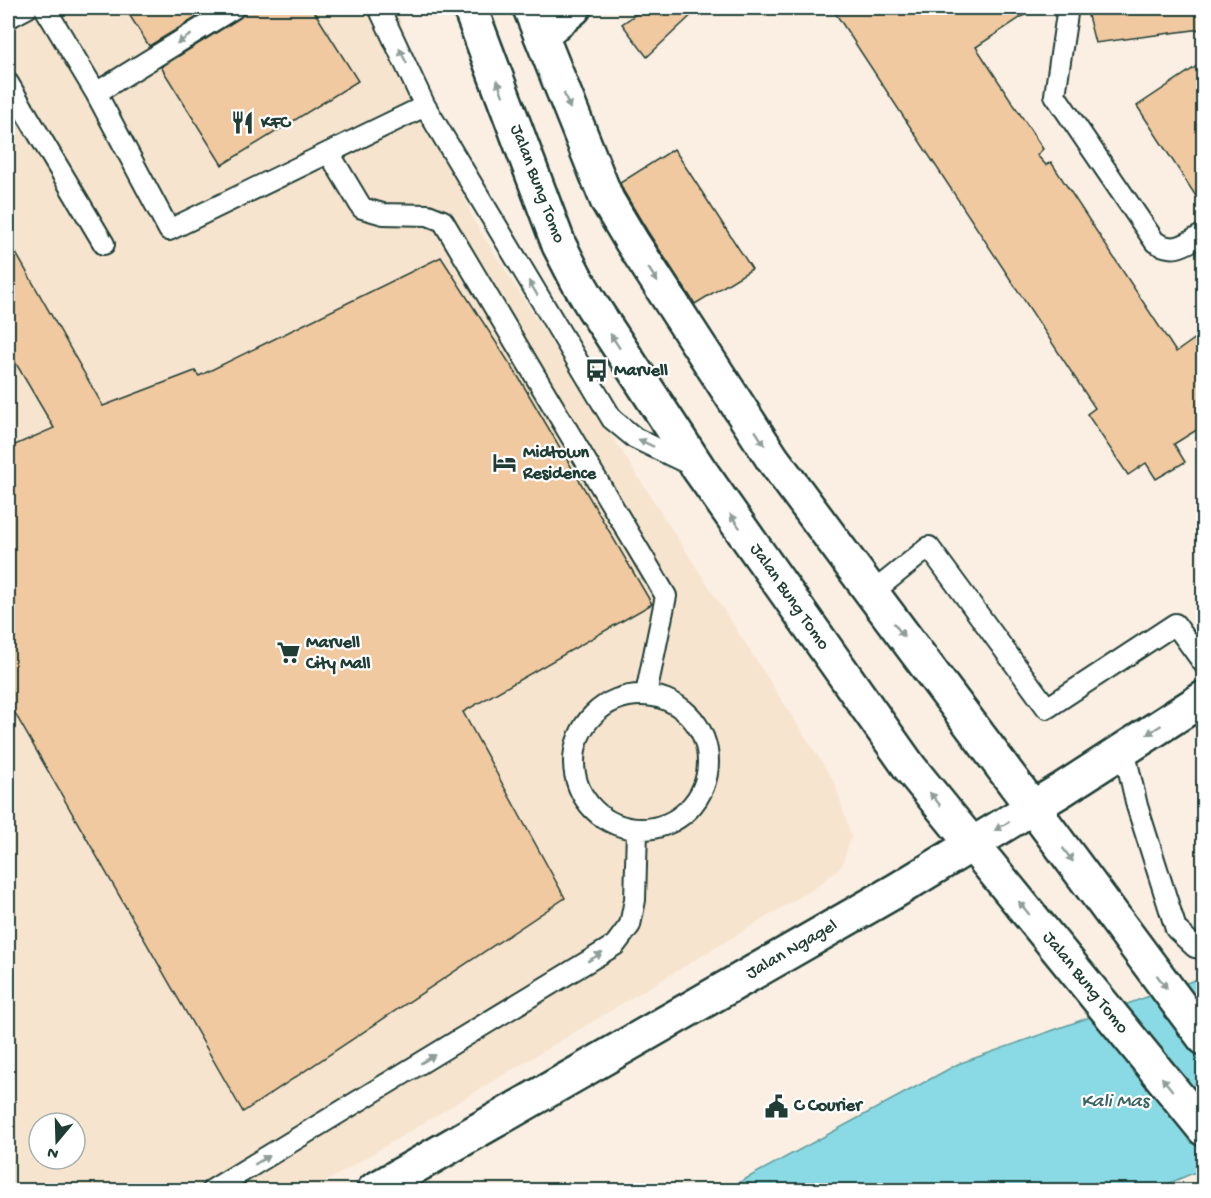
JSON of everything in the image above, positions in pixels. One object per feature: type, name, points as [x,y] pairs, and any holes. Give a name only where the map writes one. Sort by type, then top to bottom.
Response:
[{"type":"main road","name":"Jalan Bung Tomo","points":[[470,8],[559,245],[592,307],[699,469],[910,768],[1203,1129]]},
{"type":"main road","points":[[574,8],[536,22],[607,200],[632,242],[772,458],[1203,1038]]},
{"type":"main road","name":"Jalan Ngagel","points":[[374,1191],[886,896],[1033,808],[1203,698]]},
{"type":"lane","points":[[8,18],[27,8]]},
{"type":"lane","points":[[45,8],[96,93],[169,230],[425,106]]},
{"type":"lane","points":[[96,93],[234,8]]},
{"type":"lane","points":[[379,8],[425,106],[612,419],[635,438],[699,469]]},
{"type":"lane","points":[[1065,8],[1067,14],[1055,95],[1155,242],[1172,249],[1203,234]]},
{"type":"lane","points":[[8,83],[104,244]]},
{"type":"lane","points":[[329,153],[362,208],[383,214],[428,215],[443,221],[666,596],[646,694]]},
{"type":"lane","points":[[872,593],[929,547],[1047,708],[1175,624],[1203,664]]},
{"type":"lane","points":[[646,694],[669,700],[688,714],[702,732],[709,755],[708,778],[698,800],[682,816],[660,827],[637,830],[614,824],[594,811],[580,791],[574,769],[575,746],[585,724],[601,707],[622,697],[646,694]]},
{"type":"lane","points":[[1124,749],[1137,806],[1176,929],[1195,947],[1203,949]]},
{"type":"lane","points":[[212,1191],[615,945],[630,925],[635,900],[637,830]]},
{"type":"shaded area","points":[[8,8],[396,8],[473,220],[835,783],[851,836],[842,866],[818,886],[312,1190],[8,1190]]},
{"type":"water","name":"Kali Mas","points":[[1203,977],[1203,1169],[1153,1190],[725,1190],[958,1064]]},
{"type":"building","points":[[125,8],[212,8],[149,46]]},
{"type":"building","name":"KFC","points":[[246,8],[312,8],[358,81],[222,165],[161,67],[240,18]]},
{"type":"building","points":[[645,8],[699,8],[647,57],[622,24]]},
{"type":"building","points":[[832,8],[1035,8],[976,47],[1043,149],[1037,155],[1046,165],[1051,162],[1176,352],[1203,333],[1203,426],[1174,444],[1185,462],[1156,479],[1146,463],[1128,475],[1087,414],[1095,408]]},
{"type":"building","points":[[1086,8],[1200,8],[1201,29],[1095,43]]},
{"type":"building","points":[[1203,62],[1203,207],[1137,106]]},
{"type":"building","points":[[674,149],[752,269],[695,304],[648,232],[620,183]]},
{"type":"building","name":"Marvell City Mall","points":[[8,239],[103,406],[195,371],[199,376],[441,257],[519,378],[652,604],[463,712],[565,898],[243,1112],[8,701],[8,448],[54,428],[8,350]]},
{"type":"place","name":"KFC","points":[[243,123]]},
{"type":"place","name":"Marvell","points":[[596,371]]},
{"type":"place","name":"Midtown Residence","points":[[505,463]]},
{"type":"place","name":"Marvell City Mall","points":[[288,653]]},
{"type":"place","name":"C Courier","points":[[776,1106]]}]
